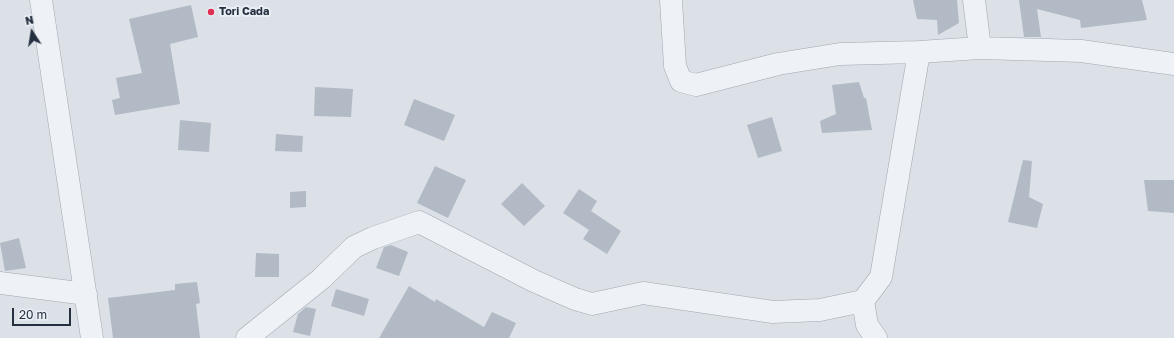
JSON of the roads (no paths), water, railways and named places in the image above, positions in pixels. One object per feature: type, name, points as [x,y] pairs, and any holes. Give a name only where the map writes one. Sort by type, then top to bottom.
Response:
[{"type":"street","points":[[40,0],[92,338]]},
{"type":"street","points":[[670,0],[675,66],[681,81],[696,84],[778,64],[840,54],[919,52],[980,48],[1081,51],[1174,64]]},
{"type":"street","points":[[974,0],[980,48]]},
{"type":"street","points":[[247,338],[321,279],[354,247],[373,238],[419,222],[534,282],[575,299],[592,304],[643,293],[773,312],[820,310],[863,301],[881,277],[919,52]]},
{"type":"street","points":[[0,283],[86,294]]},
{"type":"street","points":[[863,301],[867,325],[876,338]]},
{"type":"place","name":"Tori Cada","points":[[211,12]]}]
